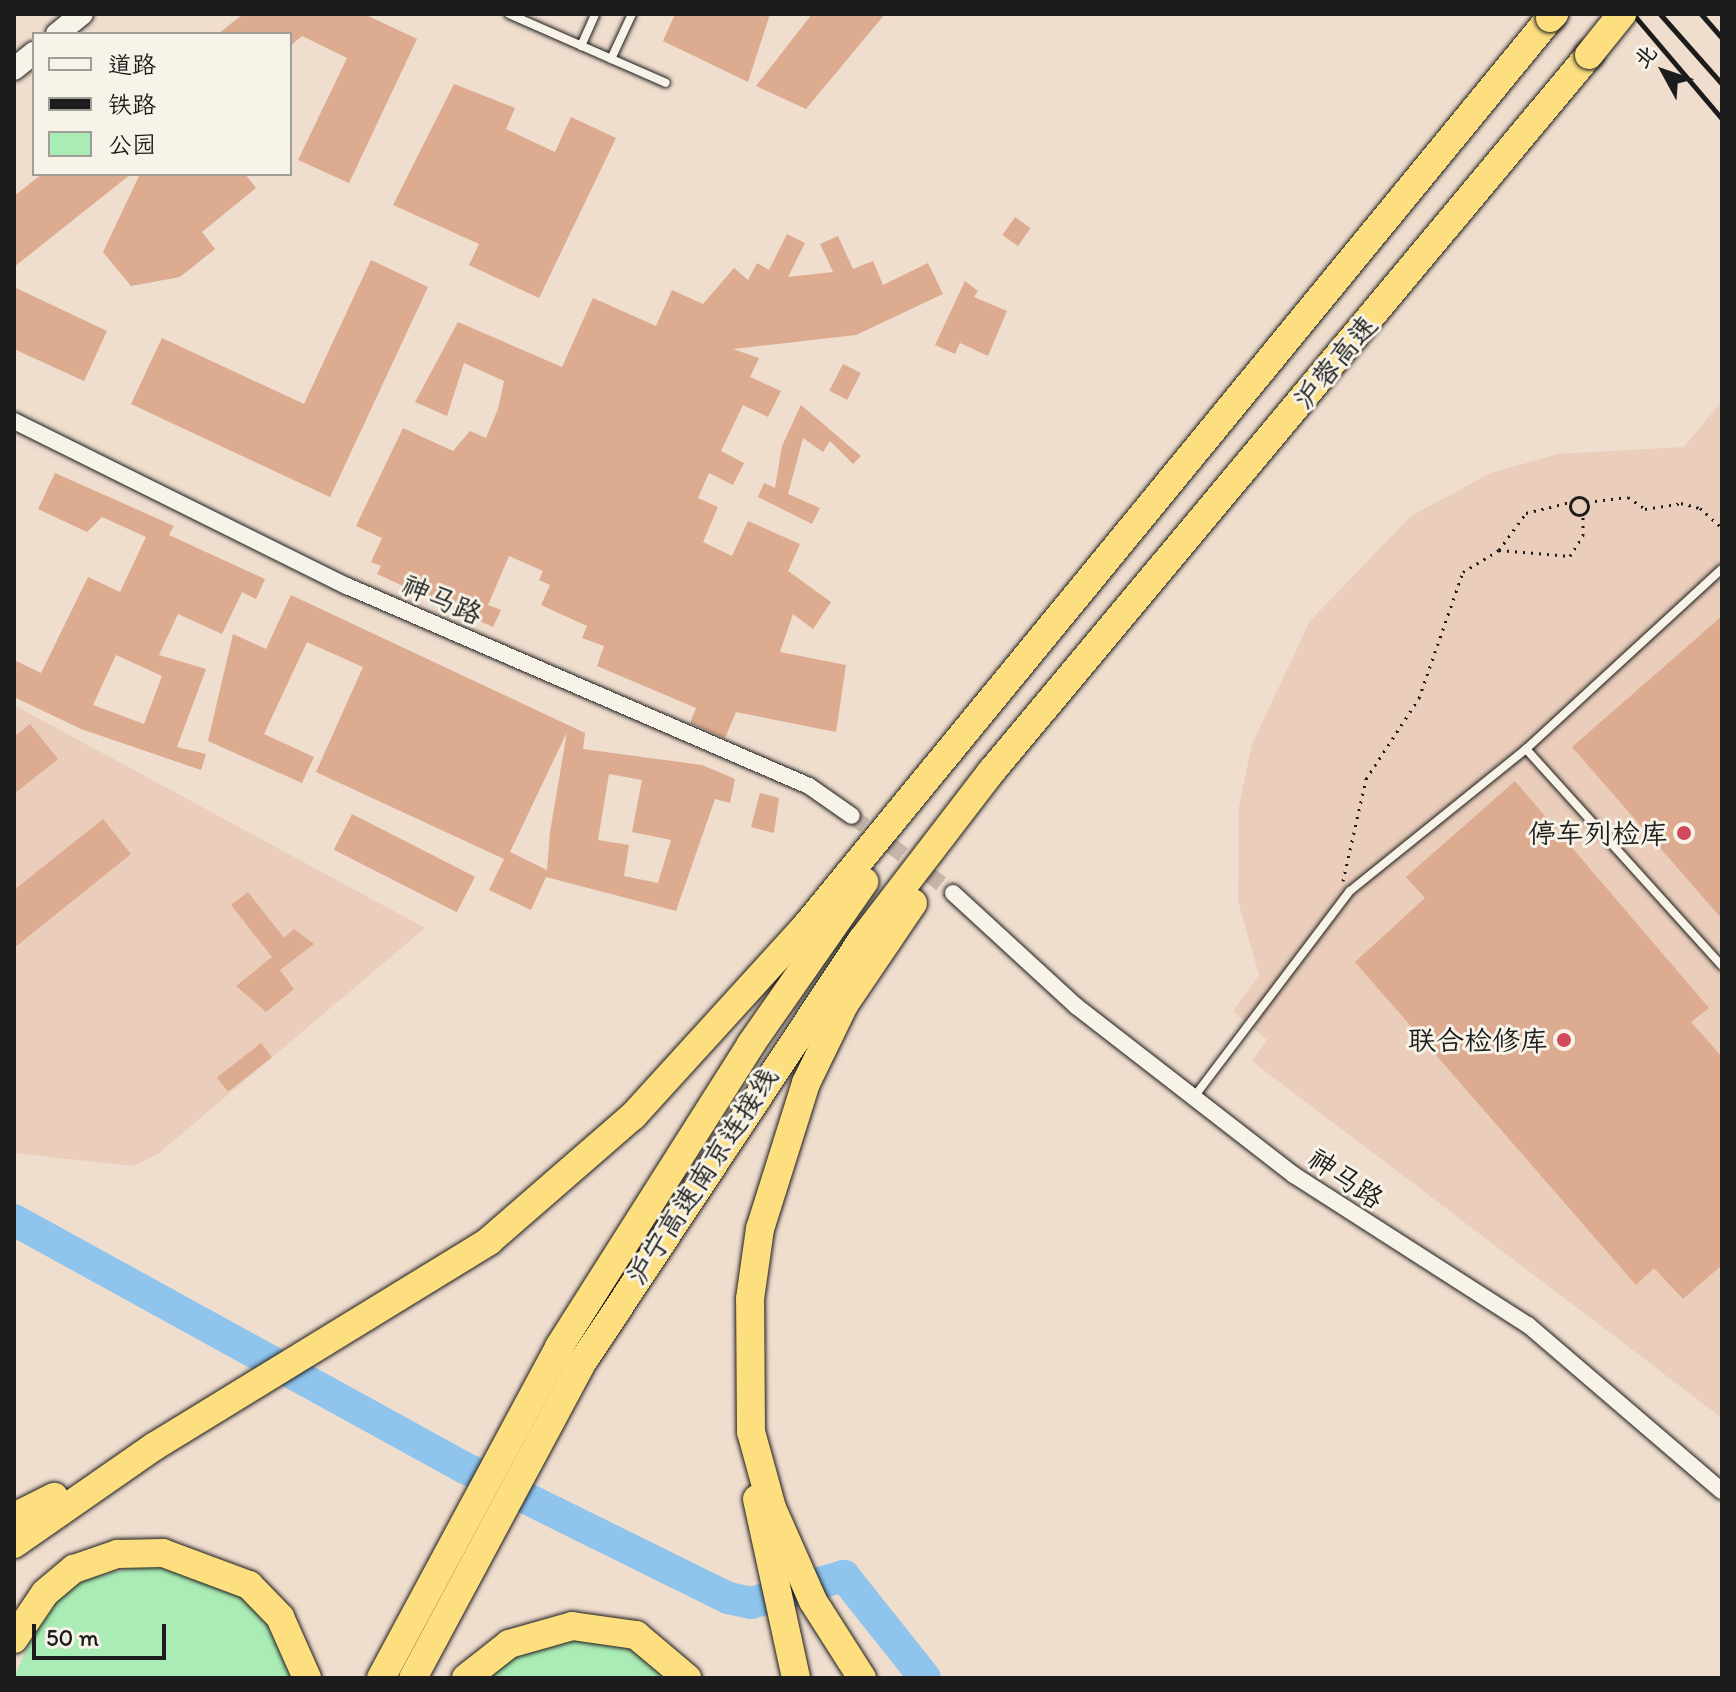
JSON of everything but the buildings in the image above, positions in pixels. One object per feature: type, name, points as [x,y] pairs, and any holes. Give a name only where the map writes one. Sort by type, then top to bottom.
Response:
[{"type":"highway","name":"沪蓉高速","points":[[1047,710],[1622,14]]},
{"type":"highway","name":"沪蓉高速","points":[[983,710],[1552,16]]},
{"type":"highway","points":[[14,1517],[155,1446],[315,1351],[489,1241],[633,1116],[797,937],[983,710]]},
{"type":"highway","name":"沪宁高速南京连接线","points":[[381,1678],[475,1493],[751,1044],[983,710]]},
{"type":"highway","points":[[796,1678],[779,1615],[778,1558],[751,1432],[748,1338],[760,1229],[806,1083],[844,1005],[1047,710]]},
{"type":"highway","name":"沪宁高速南京连接线","points":[[413,1678],[501,1507],[580,1366],[777,1062],[926,853],[1047,710]]},
{"type":"highway","points":[[14,1544],[155,1446]]},
{"type":"highway","points":[[14,1639],[45,1593],[74,1569],[117,1554],[163,1553],[249,1585],[280,1617],[307,1678]]},
{"type":"highway","points":[[778,1558],[813,1601],[862,1678]]},
{"type":"highway","points":[[466,1678],[509,1644],[572,1626],[636,1635],[687,1678]]},
{"type":"main road","points":[[60,32],[82,14]]},
{"type":"main road","points":[[14,69],[32,55]]},
{"type":"street","name":"神马路","points":[[14,421],[347,586],[809,786],[852,816]]},
{"type":"street","name":"神马路","points":[[953,893],[1076,1006],[1294,1175],[1528,1325],[1722,1491]]},
{"type":"lane","points":[[509,14],[666,83]]},
{"type":"lane","points":[[581,46],[595,14]]},
{"type":"lane","points":[[611,59],[632,14]]},
{"type":"lane","points":[[1194,1097],[1350,891],[1526,749],[1722,569]]},
{"type":"lane","points":[[1526,749],[1722,966]]},
{"type":"path","points":[[1350,891],[1340,878],[1378,751],[1400,733],[1419,698],[1463,572],[1499,550],[1526,513],[1570,502],[1628,497],[1645,509],[1681,503],[1700,508],[1722,528]]},
{"type":"path","points":[[1570,502],[1574,514],[1583,514]]},
{"type":"path","points":[[1499,550],[1570,556],[1583,535],[1583,514],[1587,502]]},
{"type":"shaded area","points":[[1722,401],[1722,1418],[1252,1061],[1267,1040],[1233,1011],[1259,975],[1238,901],[1239,806],[1252,744],[1310,621],[1411,516],[1491,473],[1558,454],[1684,447]]},
{"type":"shaded area","points":[[14,705],[425,928],[158,1154],[133,1166],[14,1153]]},
{"type":"green space","points":[[152,1564],[250,1600],[273,1626],[298,1678],[14,1678],[43,1610],[83,1579]]},
{"type":"green space","points":[[584,1638],[637,1652],[667,1678],[479,1678],[541,1642]]},
{"type":"waterway","points":[[14,1220],[463,1467],[728,1598],[751,1603],[844,1576],[925,1678]]},
{"type":"tunnel","points":[[852,816],[953,893]]},
{"type":"railway","points":[[1633,14],[1722,119]]},
{"type":"railway","points":[[1660,14],[1722,84]]},
{"type":"railway","points":[[1701,14],[1722,38]]},
{"type":"place","name":"停车列检库","points":[[1684,833]]},
{"type":"place","name":"联合检修库","points":[[1564,1040]]}]
